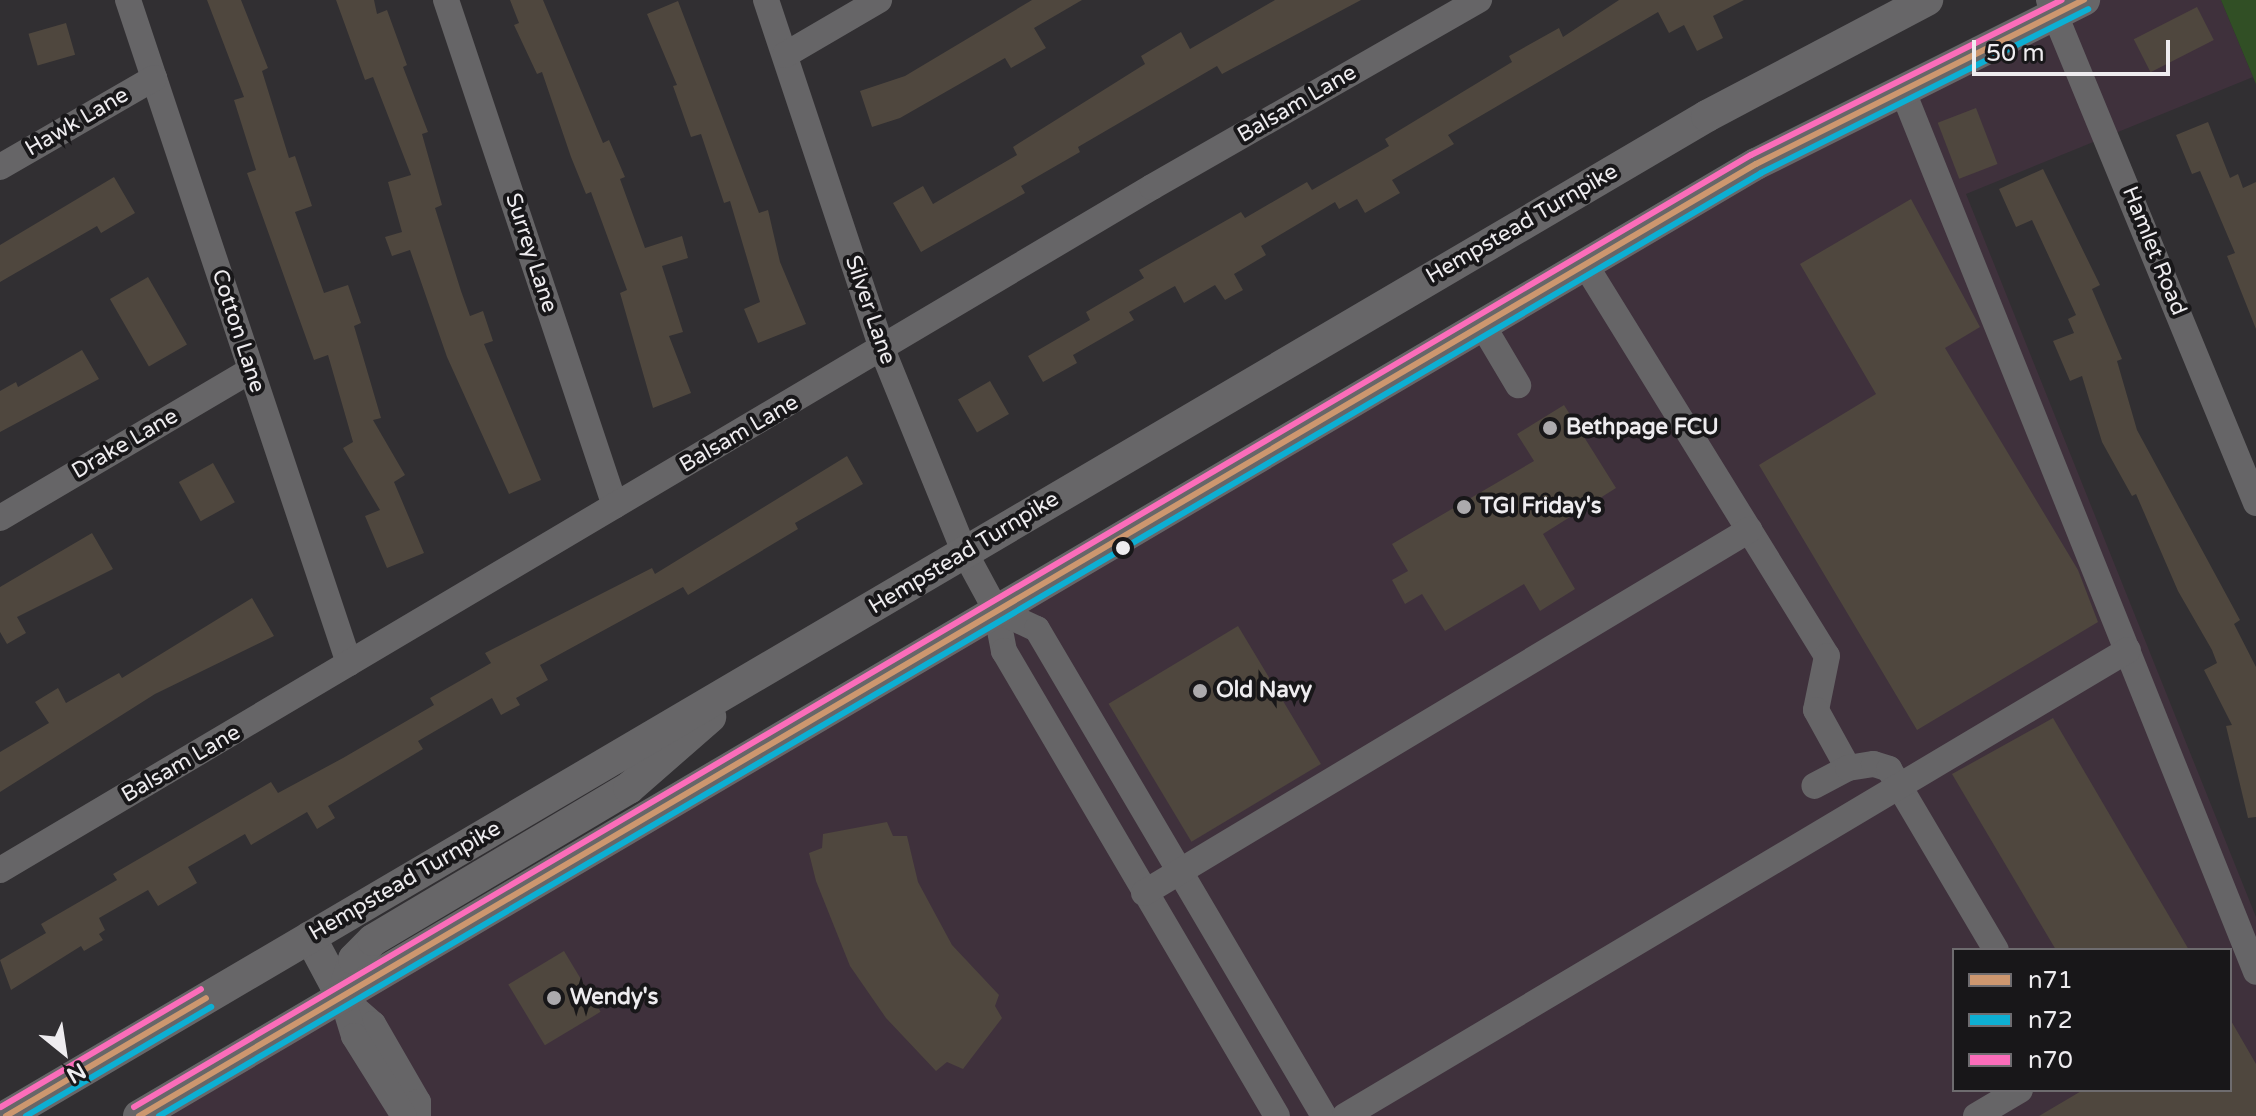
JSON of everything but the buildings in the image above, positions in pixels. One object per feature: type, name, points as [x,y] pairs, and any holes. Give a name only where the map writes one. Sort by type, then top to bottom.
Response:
[{"type":"main road","name":"Hempstead Turnpike","points":[[6,1116],[1707,116],[1927,0]]},
{"type":"main road","points":[[139,1116],[1756,164],[2052,7],[2084,0]]},
{"type":"main road","points":[[342,997],[354,959],[373,940],[629,788],[752,678]]},
{"type":"main road","points":[[310,937],[342,997]]},
{"type":"street","name":"Cotton Lane","points":[[128,0],[349,663]]},
{"type":"street","name":"Surrey Lane","points":[[446,0],[615,506]]},
{"type":"street","name":"Silver Lane","points":[[766,0],[882,349],[965,553],[996,610],[1004,651],[1277,1116]]},
{"type":"street","points":[[785,55],[879,0]]},
{"type":"street","name":"Balsam Lane","points":[[0,870],[1479,0]]},
{"type":"street","name":"Hamlet Road","points":[[2052,7],[2256,503]]},
{"type":"street","name":"Hawk Lane","points":[[0,167],[154,78]]},
{"type":"street","points":[[1902,89],[2256,972]]},
{"type":"street","points":[[1586,266],[1827,656],[1816,710],[1848,768]]},
{"type":"street","points":[[1483,326],[1518,385]]},
{"type":"street","name":"Drake Lane","points":[[0,518],[251,370]]},
{"type":"street","points":[[1144,893],[1749,530]]},
{"type":"street","points":[[996,610],[1037,629],[1324,1116]]},
{"type":"street","points":[[1345,1116],[2128,650]]},
{"type":"street","points":[[1814,786],[1848,768],[1883,766],[1900,786],[1995,948]]},
{"type":"street","points":[[342,997],[354,1036],[404,1116]]},
{"type":"street","points":[[342,997],[373,1024],[418,1102],[418,1116]]},
{"type":"street","points":[[1976,1116],[2017,1092]]},
{"type":"shaded area","points":[[2092,0],[2221,0],[2253,77],[1966,194],[2256,917],[2256,1116],[139,1116],[1902,89]]},
{"type":"green space","points":[[2221,0],[2256,0],[2256,84]]},
{"type":"transit line","name":"n70","points":[[134,1107],[1751,155],[2062,0]]},
{"type":"transit line","name":"n71","points":[[139,1116],[1756,164],[2084,0]]},
{"type":"transit line","name":"n72","points":[[159,1116],[1761,173],[2088,9]]},
{"type":"transit line","name":"n70","points":[[1,1107],[201,989]]},
{"type":"transit line","name":"n71","points":[[6,1116],[206,998]]},
{"type":"transit line","name":"n72","points":[[26,1116],[211,1007]]},
{"type":"place","name":"Bethpage FCU","points":[[1550,428]]},
{"type":"place","name":"TGI Friday's","points":[[1464,507]]},
{"type":"place","name":"Old Navy","points":[[1200,691]]},
{"type":"place","name":"Wendy's","points":[[554,998]]}]
